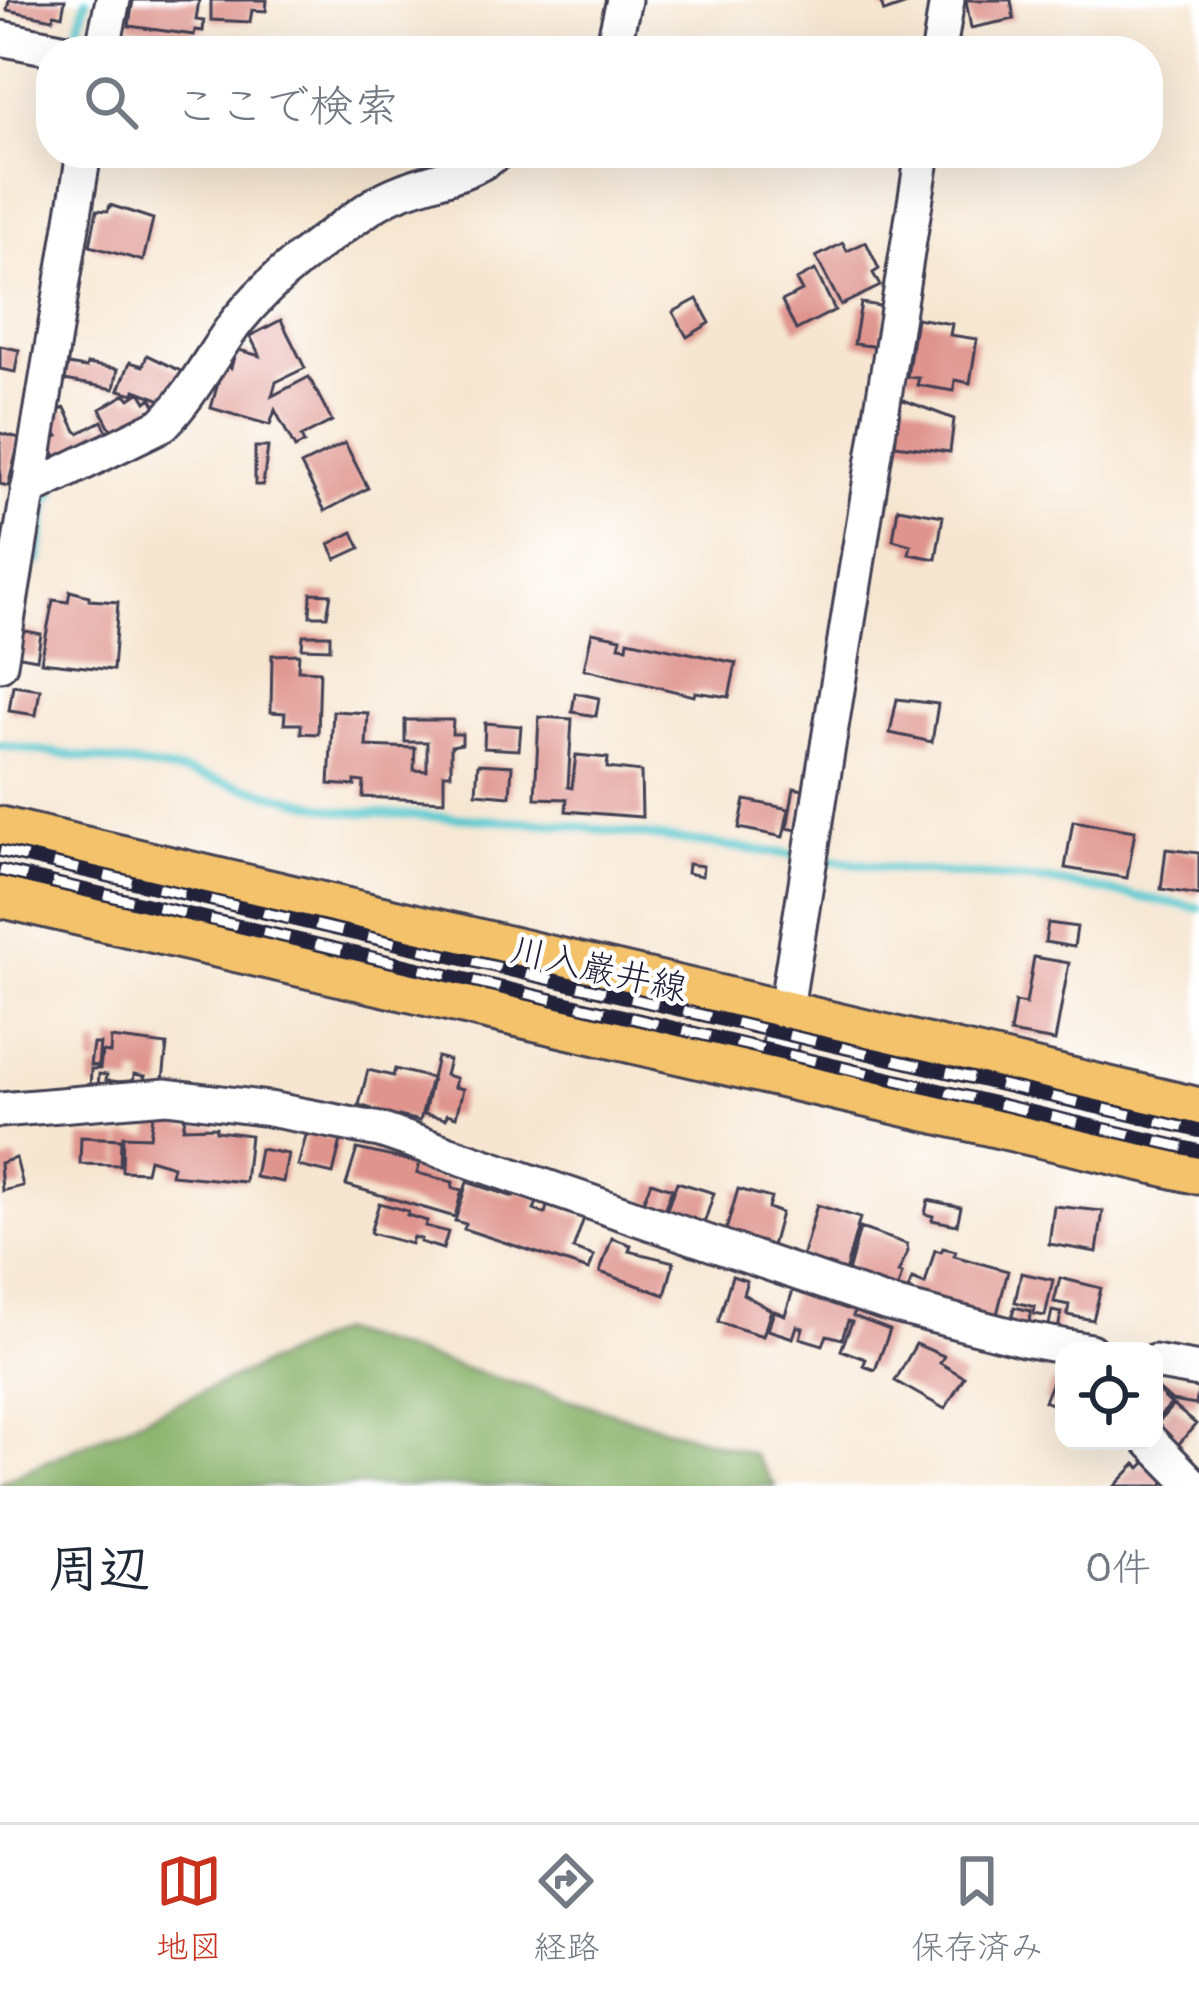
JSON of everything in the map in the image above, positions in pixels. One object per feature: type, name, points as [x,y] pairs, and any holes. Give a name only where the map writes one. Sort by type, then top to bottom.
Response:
[{"type":"main road","name":"川入巌井線","points":[[0,827],[1199,1108]]},
{"type":"main road","name":"川入巌井線","points":[[0,897],[1199,1174]]},
{"type":"street","points":[[105,36],[113,0]]},
{"type":"street","points":[[941,36],[946,0]]},
{"type":"street","points":[[619,36],[634,4]]},
{"type":"street","points":[[0,38],[36,45]]},
{"type":"street","points":[[0,664],[82,168]]},
{"type":"street","points":[[28,490],[163,424],[265,288],[360,214],[400,190],[476,168]]},
{"type":"street","points":[[775,1077],[921,168]]},
{"type":"street","points":[[0,1110],[166,1096],[380,1130],[885,1303],[1055,1345]]},
{"type":"street","points":[[1024,1340],[1055,1360]]},
{"type":"street","points":[[1163,1364],[1199,1370]]},
{"type":"street","points":[[1159,1450],[1194,1486]]},
{"type":"green space","points":[[338,1331],[753,1454],[775,1486],[0,1486],[0,1482]]},
{"type":"building","points":[[9,0],[65,0],[62,16],[54,14],[53,19],[7,10]]},
{"type":"building","points":[[133,0],[199,0],[196,20],[204,21],[203,31],[195,30],[194,35],[129,26]]},
{"type":"building","points":[[211,0],[267,0],[266,11],[252,10],[250,22],[211,20]]},
{"type":"building","points":[[880,0],[916,0],[916,1],[884,12]]},
{"type":"building","points":[[966,0],[1011,0],[1014,19],[971,28]]},
{"type":"building","points":[[110,205],[153,219],[143,261],[90,246],[97,210],[108,211]]},
{"type":"building","points":[[866,242],[879,269],[873,273],[880,286],[841,305],[816,257],[843,243],[847,251]]},
{"type":"building","points":[[815,270],[835,310],[796,330],[782,301],[802,291],[796,280]]},
{"type":"building","points":[[697,299],[710,323],[687,337],[673,312]]},
{"type":"building","points":[[861,303],[886,307],[880,347],[854,344]]},
{"type":"building","points":[[916,318],[952,324],[950,335],[977,339],[970,383],[955,380],[954,391],[917,385],[919,378],[907,377]]},
{"type":"building","points":[[281,320],[305,368],[276,382],[272,396],[309,377],[332,421],[301,437],[304,443],[295,448],[275,410],[270,425],[211,408],[223,365],[231,368],[236,349],[260,356],[250,336]]},
{"type":"building","points":[[0,346],[19,350],[15,372],[0,369]]},
{"type":"building","points":[[147,355],[187,374],[175,405],[135,390],[134,394],[119,390],[130,362],[143,366]]},
{"type":"building","points":[[87,364],[118,369],[114,389],[65,380],[68,365],[86,368]]},
{"type":"building","points":[[140,392],[146,402],[151,398],[161,415],[116,439],[100,409],[126,394],[130,399]]},
{"type":"building","points":[[901,399],[954,419],[950,452],[895,445]]},
{"type":"building","points":[[65,408],[76,431],[102,421],[112,441],[61,467],[48,440],[58,436],[52,428],[52,413]]},
{"type":"building","points":[[0,433],[20,438],[8,486],[0,484]]},
{"type":"building","points":[[345,443],[368,488],[325,511],[301,465]]},
{"type":"building","points":[[255,447],[268,447],[263,485],[255,485]]},
{"type":"building","points":[[898,508],[943,516],[936,559],[909,554],[911,545],[893,540]]},
{"type":"building","points":[[353,532],[360,548],[336,559],[329,544]]},
{"type":"building","points":[[70,591],[89,596],[89,600],[118,602],[113,670],[41,662],[53,600],[68,602]]},
{"type":"building","points":[[311,593],[331,594],[327,616],[310,616]]},
{"type":"building","points":[[20,630],[41,634],[37,659],[15,655]]},
{"type":"building","points":[[592,632],[621,638],[619,646],[627,647],[628,640],[736,663],[729,697],[695,692],[694,696],[584,669]]},
{"type":"building","points":[[303,635],[330,635],[330,649],[302,648]]},
{"type":"building","points":[[299,654],[298,670],[320,671],[318,734],[301,733],[301,724],[284,724],[285,713],[271,712],[272,655]]},
{"type":"building","points":[[13,685],[40,689],[36,715],[9,711]]},
{"type":"building","points":[[575,693],[599,698],[596,716],[572,712]]},
{"type":"building","points":[[897,699],[938,704],[932,742],[890,733]]},
{"type":"building","points":[[333,711],[368,713],[366,746],[415,748],[414,770],[427,771],[427,742],[405,742],[405,720],[453,720],[452,734],[462,734],[462,744],[451,746],[444,801],[363,797],[364,782],[329,784]]},
{"type":"building","points":[[539,717],[572,719],[568,787],[572,788],[576,755],[608,758],[607,768],[641,772],[642,817],[566,811],[567,799],[535,798]]},
{"type":"building","points":[[485,723],[521,726],[519,750],[484,748]]},
{"type":"building","points":[[478,764],[512,766],[510,796],[476,793]]},
{"type":"building","points":[[794,788],[803,790],[797,830],[787,828]]},
{"type":"building","points":[[745,800],[789,809],[783,837],[739,828]]},
{"type":"building","points":[[1073,821],[1135,831],[1127,878],[1065,868]]},
{"type":"building","points":[[1166,849],[1199,853],[1199,895],[1161,889]]},
{"type":"building","points":[[688,864],[703,866],[702,876],[687,873]]},
{"type":"building","points":[[1048,923],[1077,927],[1074,947],[1045,942]]},
{"type":"building","points":[[1034,957],[1069,963],[1055,1041],[1010,1033],[1015,1002],[1026,1004]]},
{"type":"building","points":[[111,1038],[167,1045],[162,1088],[142,1086],[145,1076],[134,1074],[133,1084],[106,1080],[107,1075],[99,1074],[98,1088],[90,1088],[91,1069],[100,1069],[102,1052],[110,1053]]},
{"type":"building","points":[[93,1044],[100,1044],[98,1066],[90,1065]]},
{"type":"building","points":[[437,1057],[449,1060],[445,1075],[456,1078],[454,1087],[463,1089],[456,1117],[424,1114]]},
{"type":"building","points":[[395,1069],[431,1078],[420,1121],[399,1116],[396,1128],[369,1121],[372,1109],[359,1105],[368,1070],[393,1076]]},
{"type":"building","points":[[154,1108],[186,1112],[183,1128],[216,1127],[216,1131],[250,1135],[245,1182],[171,1175],[173,1166],[149,1159],[146,1172],[122,1171],[123,1136],[150,1137]]},
{"type":"building","points":[[307,1132],[341,1140],[333,1174],[298,1166]]},
{"type":"building","points":[[81,1137],[121,1139],[120,1165],[80,1164]]},
{"type":"building","points":[[260,1149],[288,1154],[283,1182],[255,1177]]},
{"type":"building","points":[[357,1149],[420,1163],[417,1173],[453,1182],[452,1188],[462,1190],[455,1217],[346,1185]]},
{"type":"building","points":[[16,1158],[23,1186],[2,1191],[0,1163]]},
{"type":"building","points":[[467,1182],[513,1197],[516,1189],[539,1197],[534,1210],[545,1214],[547,1206],[584,1218],[573,1249],[594,1256],[589,1270],[464,1229],[466,1224],[455,1221]]},
{"type":"building","points":[[651,1182],[672,1189],[664,1210],[643,1202]]},
{"type":"building","points":[[677,1182],[714,1193],[702,1230],[664,1217]]},
{"type":"building","points":[[738,1189],[771,1198],[768,1208],[781,1213],[771,1250],[724,1237]]},
{"type":"building","points":[[928,1200],[961,1207],[957,1225],[925,1214]]},
{"type":"building","points":[[379,1203],[408,1211],[407,1215],[427,1221],[425,1226],[448,1232],[443,1249],[413,1237],[411,1244],[370,1233]]},
{"type":"building","points":[[817,1205],[860,1218],[844,1276],[802,1258]]},
{"type":"building","points":[[1054,1206],[1103,1211],[1097,1252],[1049,1244]]},
{"type":"building","points":[[860,1228],[907,1244],[895,1297],[845,1283]]},
{"type":"building","points":[[612,1238],[631,1245],[629,1251],[674,1262],[665,1295],[600,1272]]},
{"type":"building","points":[[935,1250],[956,1251],[954,1256],[1008,1271],[994,1326],[904,1302],[912,1279],[925,1284]]},
{"type":"building","points":[[1021,1273],[1053,1280],[1045,1316],[1034,1314],[1035,1307],[1015,1302]]},
{"type":"building","points":[[732,1276],[747,1281],[743,1294],[771,1310],[763,1336],[718,1322]]},
{"type":"building","points":[[1060,1278],[1101,1288],[1093,1320],[1067,1315],[1069,1305],[1054,1302]]},
{"type":"building","points":[[804,1289],[856,1306],[853,1316],[890,1330],[875,1370],[863,1366],[866,1359],[841,1350],[852,1322],[848,1321],[842,1339],[827,1335],[823,1345],[800,1338],[803,1328],[797,1326],[793,1338],[768,1330],[774,1311],[785,1315],[793,1290],[803,1294]]},
{"type":"building","points":[[1014,1307],[1031,1311],[1027,1331],[1010,1328]]},
{"type":"building","points":[[1052,1311],[1061,1313],[1057,1336],[1047,1334]]},
{"type":"building","points":[[916,1344],[944,1356],[940,1363],[964,1377],[945,1409],[895,1381]]},
{"type":"building","points":[[1163,1376],[1199,1382],[1196,1405],[1172,1401],[1163,1393]]},
{"type":"building","points":[[1052,1382],[1055,1383],[1053,1405],[1044,1401]]},
{"type":"building","points":[[1173,1405],[1196,1424],[1171,1453],[1163,1441],[1163,1417]]},
{"type":"building","points":[[1153,1455],[1172,1475],[1161,1486],[1115,1486],[1136,1464],[1140,1468]]},
{"type":"waterway","points":[[76,36],[86,0]]},
{"type":"waterway","points":[[64,34],[72,36]]},
{"type":"waterway","points":[[0,558],[39,561],[47,498],[53,495]]},
{"type":"waterway","points":[[0,745],[184,772],[339,811],[559,824],[801,856]]},
{"type":"waterway","points":[[818,858],[1051,881],[1199,908]]},
{"type":"railway","points":[[0,851],[1199,1131]]},
{"type":"railway","points":[[0,870],[1199,1151]]}]
